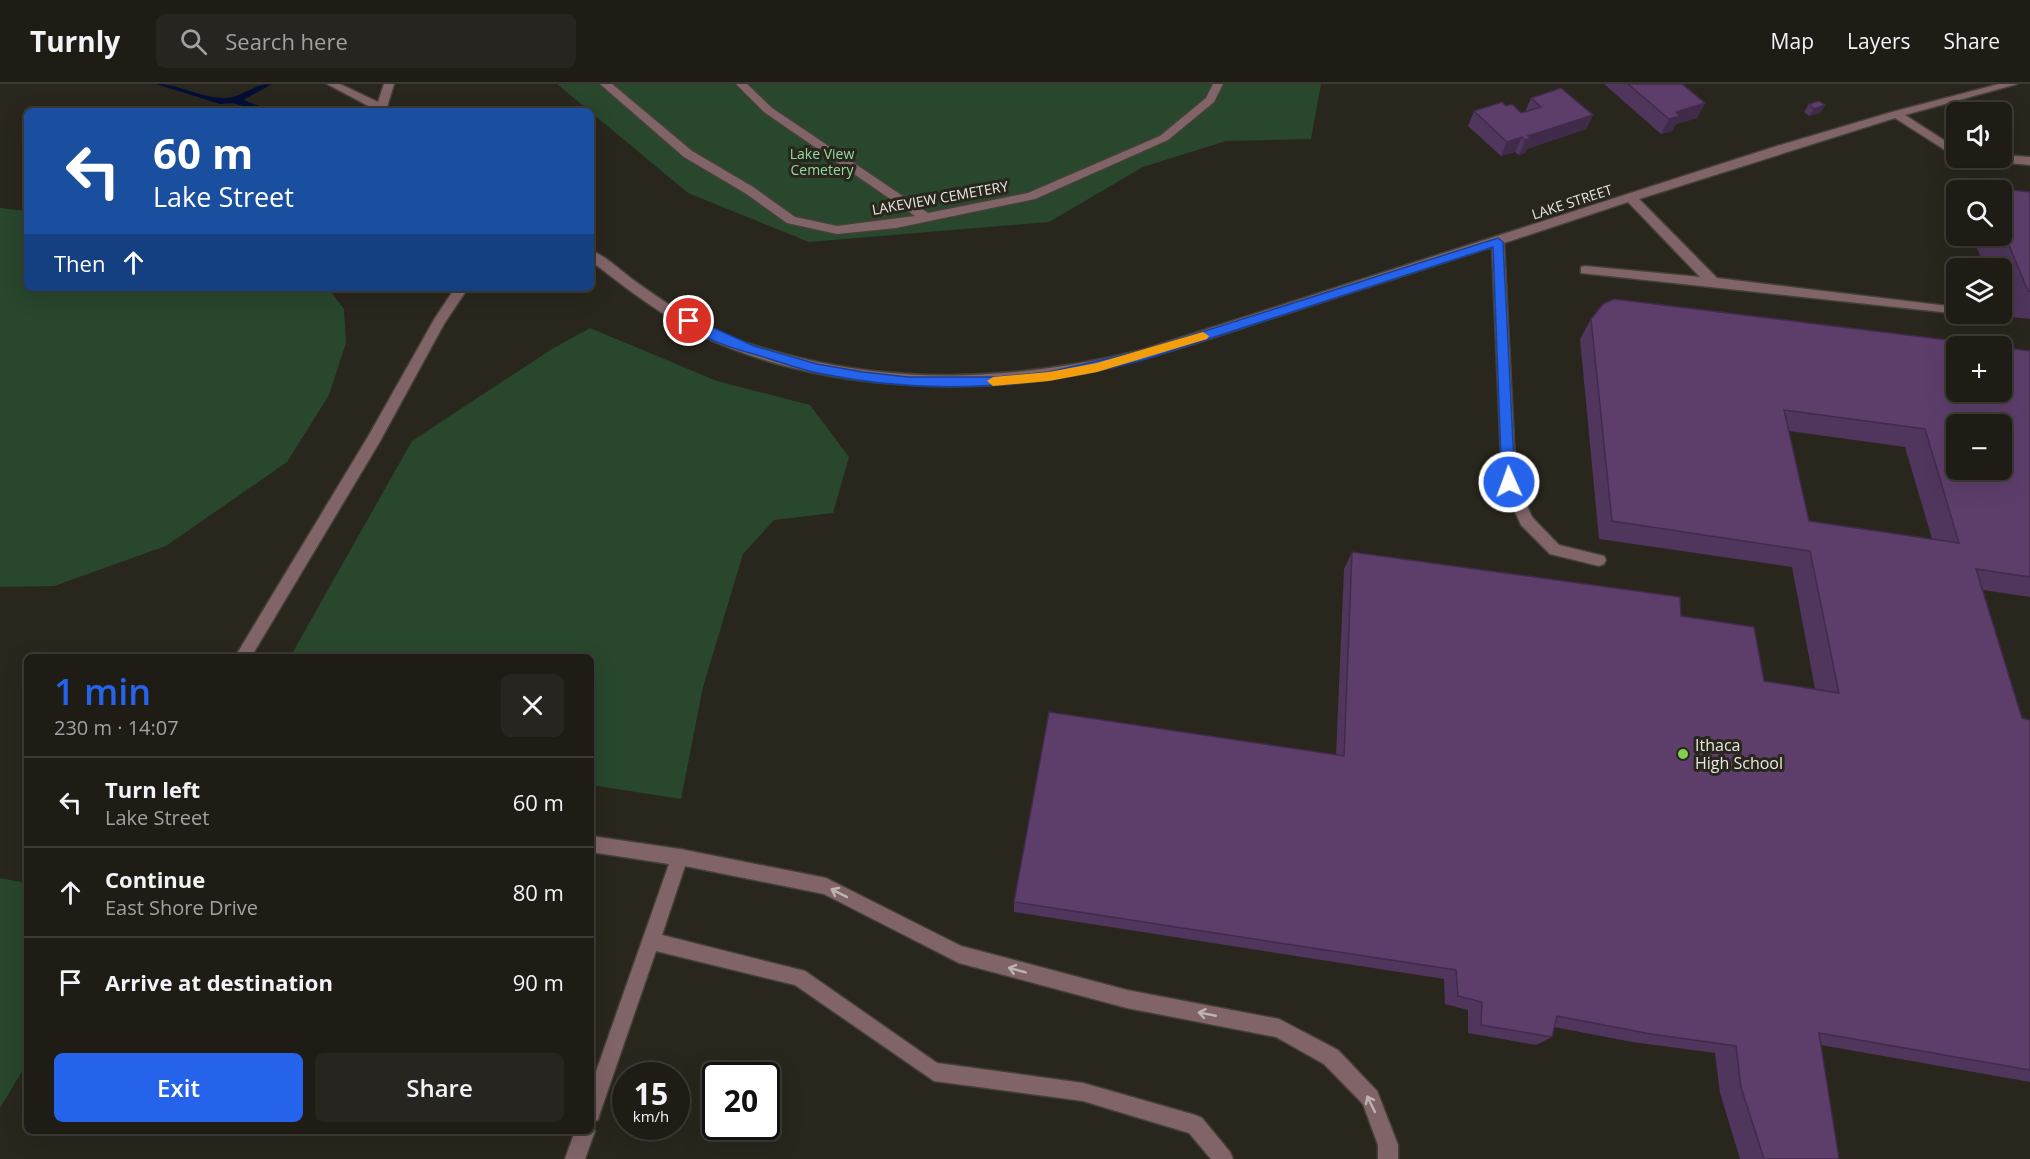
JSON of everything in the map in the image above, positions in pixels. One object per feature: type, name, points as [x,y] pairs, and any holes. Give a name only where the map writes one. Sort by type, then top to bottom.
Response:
[{"type":"street","points":[[332,84],[380,108]]},
{"type":"street","points":[[384,108],[389,84]]},
{"type":"street","name":"LAKEVIEW CEMETERY","points":[[605,84],[688,154],[748,190],[791,220],[837,230],[896,224],[1031,196],[1164,138],[1210,100],[1218,84]]},
{"type":"street","points":[[741,84],[768,110],[926,218]]},
{"type":"street","name":"LAKE STREET","points":[[594,257],[641,292],[705,331],[750,349],[817,368],[908,381],[998,381],[1088,370],[1143,356],[1896,114],[1965,89],[2012,84]]},
{"type":"street","points":[[1896,114],[1946,146]]},
{"type":"street","points":[[2012,159],[2030,161]]},
{"type":"street","points":[[1631,198],[1713,282]]},
{"type":"street","points":[[1498,242],[1509,482],[1526,521],[1555,550],[1599,560]]},
{"type":"street","points":[[1585,270],[1713,282],[1946,310]]},
{"type":"street","points":[[245,654],[374,439],[439,321],[460,291]]},
{"type":"street","points":[[594,844],[680,857],[826,886],[959,954],[1127,999],[1279,1028],[1331,1057],[1370,1098],[1388,1145],[1388,1159]]},
{"type":"street","points":[[594,1104],[680,857]]},
{"type":"street","points":[[650,942],[799,977],[934,1072],[1083,1092],[1195,1125],[1222,1159]]},
{"type":"street","points":[[575,1159],[584,1134]]},
{"type":"green space","name":"Lake View Cemetery","points":[[557,84],[1321,84],[1311,139],[1226,141],[1143,167],[1049,222],[809,242],[688,193],[594,115],[594,108],[586,108]]},
{"type":"green space","points":[[0,208],[24,211],[24,291],[330,291],[344,309],[346,343],[329,395],[287,462],[166,546],[54,586],[0,587]]},
{"type":"green space","points":[[590,328],[717,381],[810,405],[849,457],[833,513],[774,520],[743,554],[703,687],[681,799],[594,785],[594,654],[292,654],[412,441],[552,349]]},
{"type":"green space","points":[[0,878],[24,882],[24,1068],[0,1108]]},
{"type":"building","points":[[1628,84],[1682,84],[1705,103],[1676,112],[1680,116],[1669,119]]},
{"type":"building","points":[[1561,88],[1593,115],[1528,136],[1531,138],[1525,140],[1522,137],[1507,142],[1474,111],[1502,102],[1506,106],[1512,104],[1521,113],[1541,107],[1531,98]]},
{"type":"building","points":[[1819,101],[1825,105],[1814,109],[1809,104]]},
{"type":"building","points":[[2012,190],[2030,192],[2030,291],[2028,291],[2009,246],[2012,246]]},
{"type":"building","name":"Ithaca High School","points":[[1614,299],[1946,340],[1946,402],[2012,402],[2012,349],[2030,351],[2030,577],[1976,569],[2022,718],[2030,720],[2030,1070],[1819,1033],[1839,1159],[1764,1159],[1741,1087],[1736,1046],[1651,1034],[1557,1016],[1552,1037],[1481,1025],[1482,1002],[1458,996],[1456,970],[1014,902],[1049,712],[1344,756],[1352,552],[1680,597],[1681,616],[1754,627],[1764,681],[1839,693],[1810,551],[1612,521],[1591,319],[1603,304]],"holes":[[[1784,410],[1925,429],[1959,543],[1809,521]]]},
{"type":"waterway","points":[[161,84],[220,101],[234,100]]},
{"type":"waterway","points":[[234,100],[267,84]]},
{"type":"waterway","points":[[234,100],[259,108]]},
{"type":"slow traffic","points":[[993,381],[1049,376],[1097,368],[1143,356],[1203,336]]},
{"type":"place","name":"Ithaca High School","points":[[1683,754]]},
{"type":"route","points":[[689,321],[705,331],[750,349],[817,368],[908,381],[998,381],[1097,368],[1143,356],[1498,242],[1509,482]]}]
